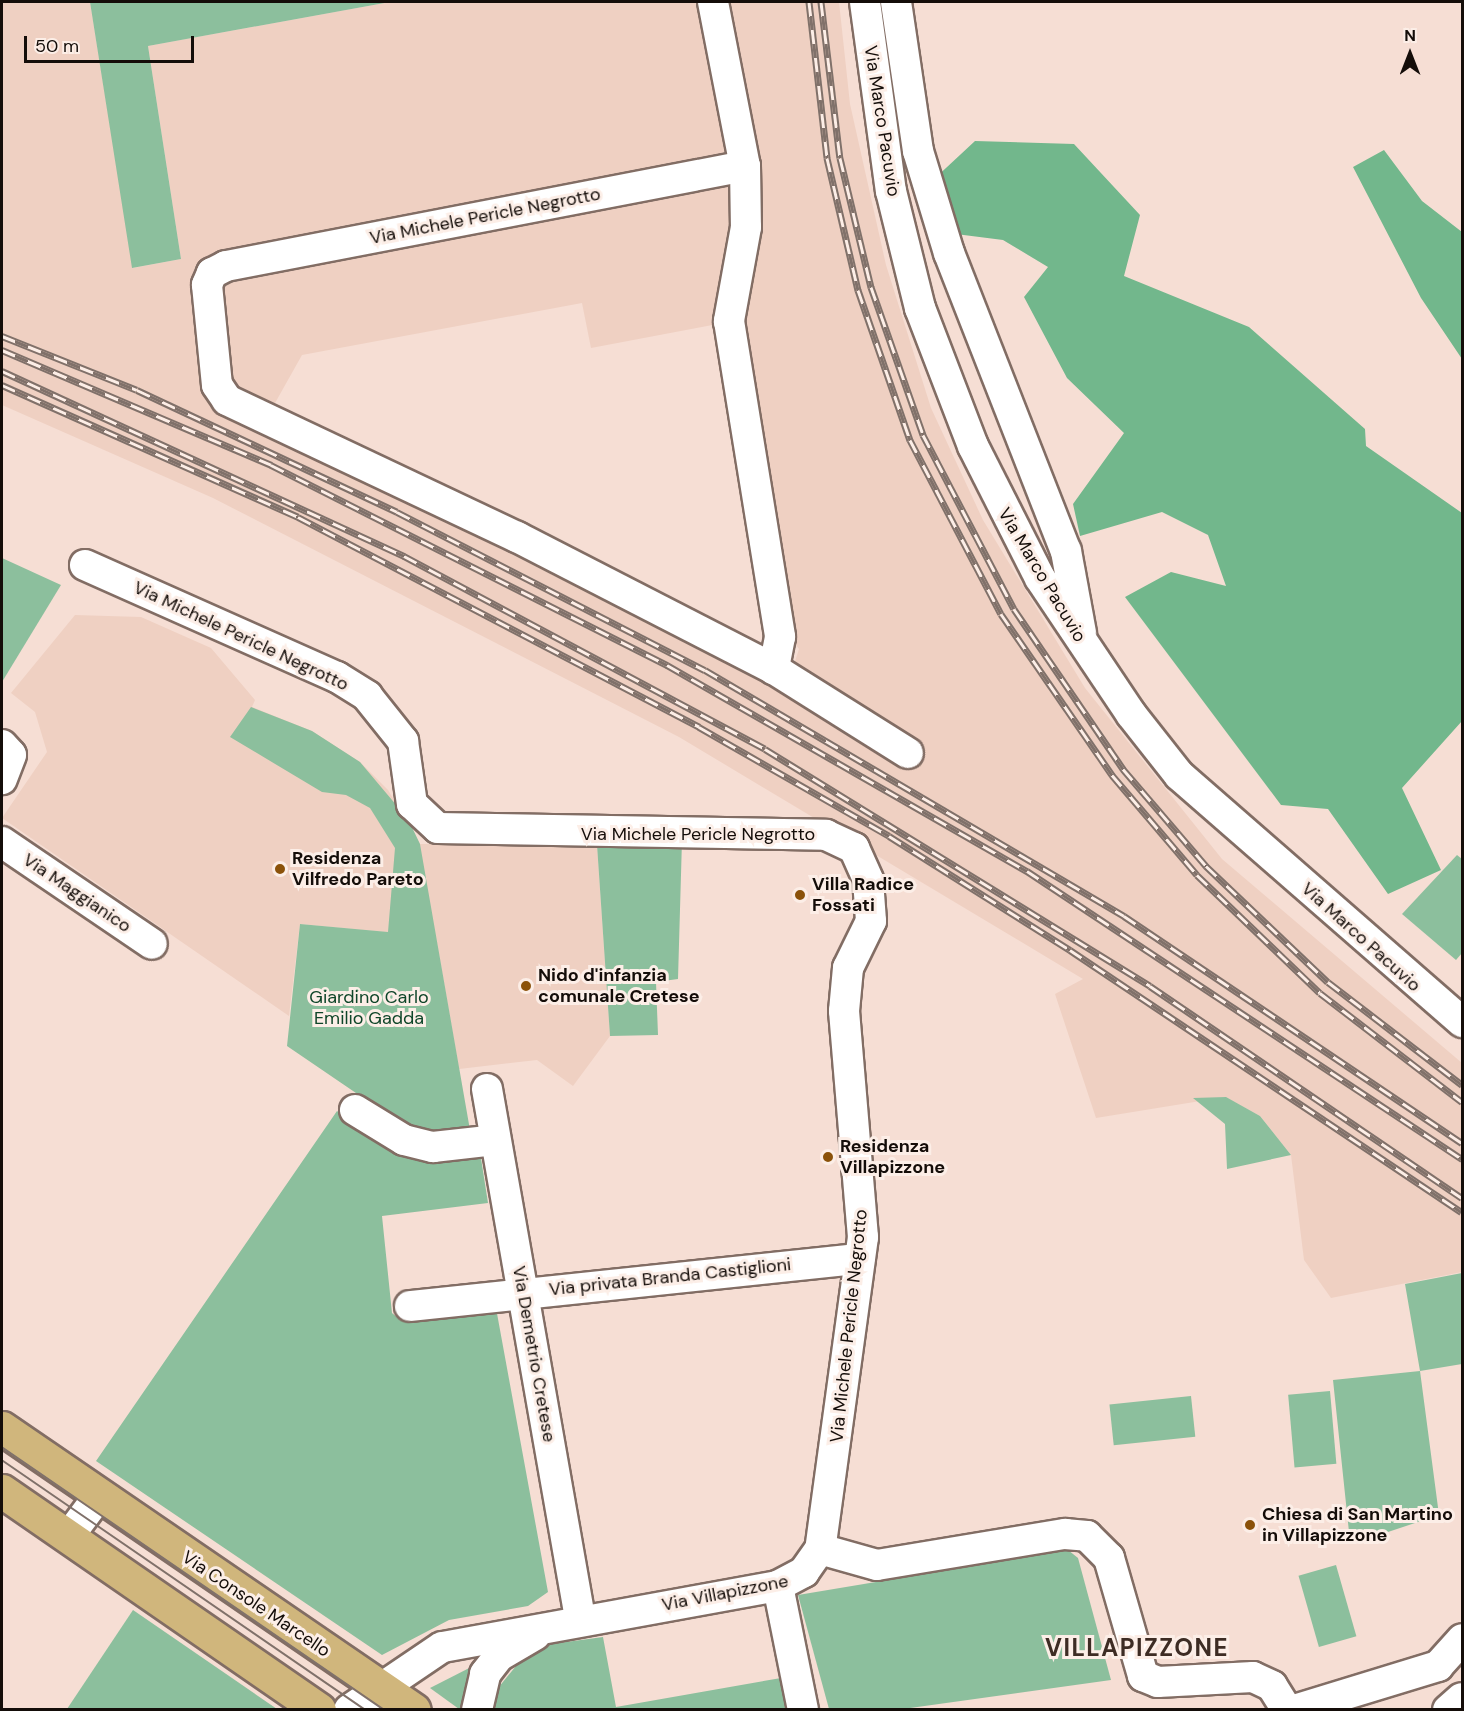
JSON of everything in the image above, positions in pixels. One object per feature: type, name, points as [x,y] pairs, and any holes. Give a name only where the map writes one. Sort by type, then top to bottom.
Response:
[{"type":"main road","name":"Via Console Marcello","points":[[2,1428],[98,1497],[414,1710]]},
{"type":"main road","points":[[2,1491],[319,1710]]},
{"type":"street","points":[[713,2],[745,166],[746,226],[729,321],[780,636],[774,669]]},
{"type":"street","name":"Via Marco Pacuvio","points":[[865,2],[891,191],[928,335],[1002,508],[1083,644],[1179,775],[1457,1019]]},
{"type":"street","points":[[896,2],[918,151],[949,253],[1066,551],[1083,644]]},
{"type":"street","name":"Via Michele Pericle Negrotto","points":[[745,166],[226,266],[212,273],[207,285],[217,385],[227,400],[517,537],[774,669],[908,753]]},
{"type":"street","name":"Via Michele Pericle Negrotto","points":[[85,565],[337,677],[367,696],[403,741],[412,804],[438,828],[826,835],[854,848],[863,861],[871,899],[871,921],[848,968],[844,1011],[846,1079],[863,1197],[860,1259],[820,1549]]},
{"type":"street","points":[[2,745],[12,755],[12,765],[2,779]]},
{"type":"street","name":"Via Maggianico","points":[[2,842],[152,944]]},
{"type":"street","name":"Via Demetrio Cretese","points":[[487,1089],[580,1618]]},
{"type":"street","points":[[355,1110],[404,1140],[434,1147],[495,1140]]},
{"type":"street","name":"Via privata Branda Castiglioni","points":[[410,1306],[523,1292],[860,1259]]},
{"type":"street","points":[[68,1537],[98,1497]]},
{"type":"street","points":[[820,1549],[877,1564],[1065,1534],[1087,1536],[1104,1549],[1143,1676],[1158,1682],[1252,1677],[1272,1686],[1287,1710]]},
{"type":"street","name":"Via Villapizzone","points":[[349,1710],[381,1686],[442,1647],[580,1618],[778,1586],[804,1572],[820,1549]]},
{"type":"street","points":[[778,1586],[803,1710]]},
{"type":"street","points":[[477,1710],[485,1674],[499,1656],[518,1641],[580,1618]]},
{"type":"street","points":[[1294,1710],[1339,1703],[1438,1666],[1462,1639]]},
{"type":"street","points":[[1448,1710],[1462,1698]]},
{"type":"shaded area","points":[[2,2],[90,2],[133,268],[181,259],[148,46],[390,2],[839,2],[850,104],[886,265],[931,408],[983,520],[1085,688],[1222,859],[1462,1063],[1462,1272],[1331,1298],[1304,1260],[1291,1155],[1260,1116],[1225,1097],[1096,1118],[1055,994],[1083,979],[679,737],[213,498],[2,405]],"holes":[[[582,303],[591,348],[723,323],[769,611],[799,649],[785,692],[261,428],[302,355]]]},
{"type":"shaded area","points":[[75,615],[141,617],[211,648],[255,700],[252,707],[312,731],[360,762],[388,790],[420,844],[597,845],[610,1036],[573,1086],[537,1060],[459,1069],[436,937],[300,924],[289,1016],[2,818],[47,752],[35,712],[11,693]]},
{"type":"green space","points":[[90,2],[390,2],[148,46],[181,259],[132,268]]},
{"type":"green space","points":[[975,141],[1074,144],[1140,215],[1124,276],[1249,327],[1365,429],[1366,446],[1462,513],[1462,721],[1402,788],[1441,870],[1388,894],[1328,809],[1281,805],[1125,597],[1171,572],[1226,586],[1208,535],[1162,512],[1080,536],[1073,504],[1124,433],[1067,378],[1024,297],[1048,267],[1003,240],[948,233],[932,181]]},
{"type":"green space","points":[[1384,150],[1422,201],[1462,232],[1462,359],[1421,298],[1353,167]]},
{"type":"green space","points":[[2,558],[61,585],[2,682]]},
{"type":"green space","name":"Giardino Carlo Emilio Gadda","points":[[251,707],[312,731],[360,762],[408,819],[420,844],[470,1130],[427,1133],[400,1123],[287,1046],[300,924],[388,932],[395,848],[370,808],[346,795],[322,792],[230,737]]},
{"type":"green space","points":[[682,840],[678,979],[656,982],[658,1035],[610,1036],[597,845]]},
{"type":"green space","points":[[1457,855],[1462,859],[1462,953],[1456,960],[1402,914]]},
{"type":"green space","points":[[1226,1097],[1260,1116],[1291,1155],[1227,1169],[1225,1124],[1193,1098]]},
{"type":"green space","points":[[337,1111],[356,1125],[480,1152],[488,1203],[382,1216],[392,1313],[400,1320],[496,1308],[548,1592],[528,1606],[449,1620],[382,1655],[96,1461]]},
{"type":"green space","points":[[1462,1273],[1462,1364],[1420,1371],[1405,1284]]},
{"type":"green space","points":[[1420,1371],[1439,1515],[1382,1534],[1349,1532],[1333,1380]]},
{"type":"green space","points":[[1330,1391],[1336,1464],[1295,1467],[1288,1395]]},
{"type":"green space","points":[[1191,1396],[1195,1437],[1114,1445],[1109,1405]]},
{"type":"green space","points":[[1068,1550],[1078,1558],[1111,1680],[903,1709],[829,1709],[798,1595]]},
{"type":"green space","points":[[1336,1565],[1356,1636],[1319,1647],[1299,1576]]},
{"type":"green space","points":[[133,1610],[277,1709],[67,1709]]},
{"type":"green space","points":[[603,1637],[616,1707],[781,1678],[786,1709],[494,1710],[498,1688],[525,1655],[544,1645]]},
{"type":"green space","points":[[485,1660],[470,1709],[459,1709],[430,1688]]},
{"type":"tram line","points":[[2,1447],[384,1710]]},
{"type":"tram line","points":[[2,1460],[366,1710]]},
{"type":"railway","points":[[809,2],[827,158],[858,290],[910,440],[1001,614],[1112,775],[1197,875],[1320,993],[1462,1102]]},
{"type":"railway","points":[[821,2],[840,158],[871,287],[923,435],[1014,609],[1123,769],[1206,866],[1328,982],[1462,1085]]},
{"type":"railway","points":[[2,336],[137,390],[397,512],[705,670],[1124,916],[1462,1143]]},
{"type":"railway","points":[[2,350],[271,465],[667,665],[1027,871],[1462,1159]]},
{"type":"railway","points":[[2,371],[404,556],[765,749],[1150,986],[1462,1198]]},
{"type":"railway","points":[[2,385],[298,517],[699,727],[889,836],[1070,950],[1462,1212]]},
{"type":"place","name":"Residenza Vilfredo Pareto","points":[[280,869]]},
{"type":"place","name":"Villa Radice Fossati","points":[[800,895]]},
{"type":"place","name":"Nido d'infanzia comunale Cretese","points":[[526,986]]},
{"type":"place","name":"Residenza Villapizzone","points":[[828,1157]]},
{"type":"place","name":"Chiesa di San Martino in Villapizzone","points":[[1250,1525]]},
{"type":"district","name":"VILLAPIZZONE","points":[[1137,1648]]}]
